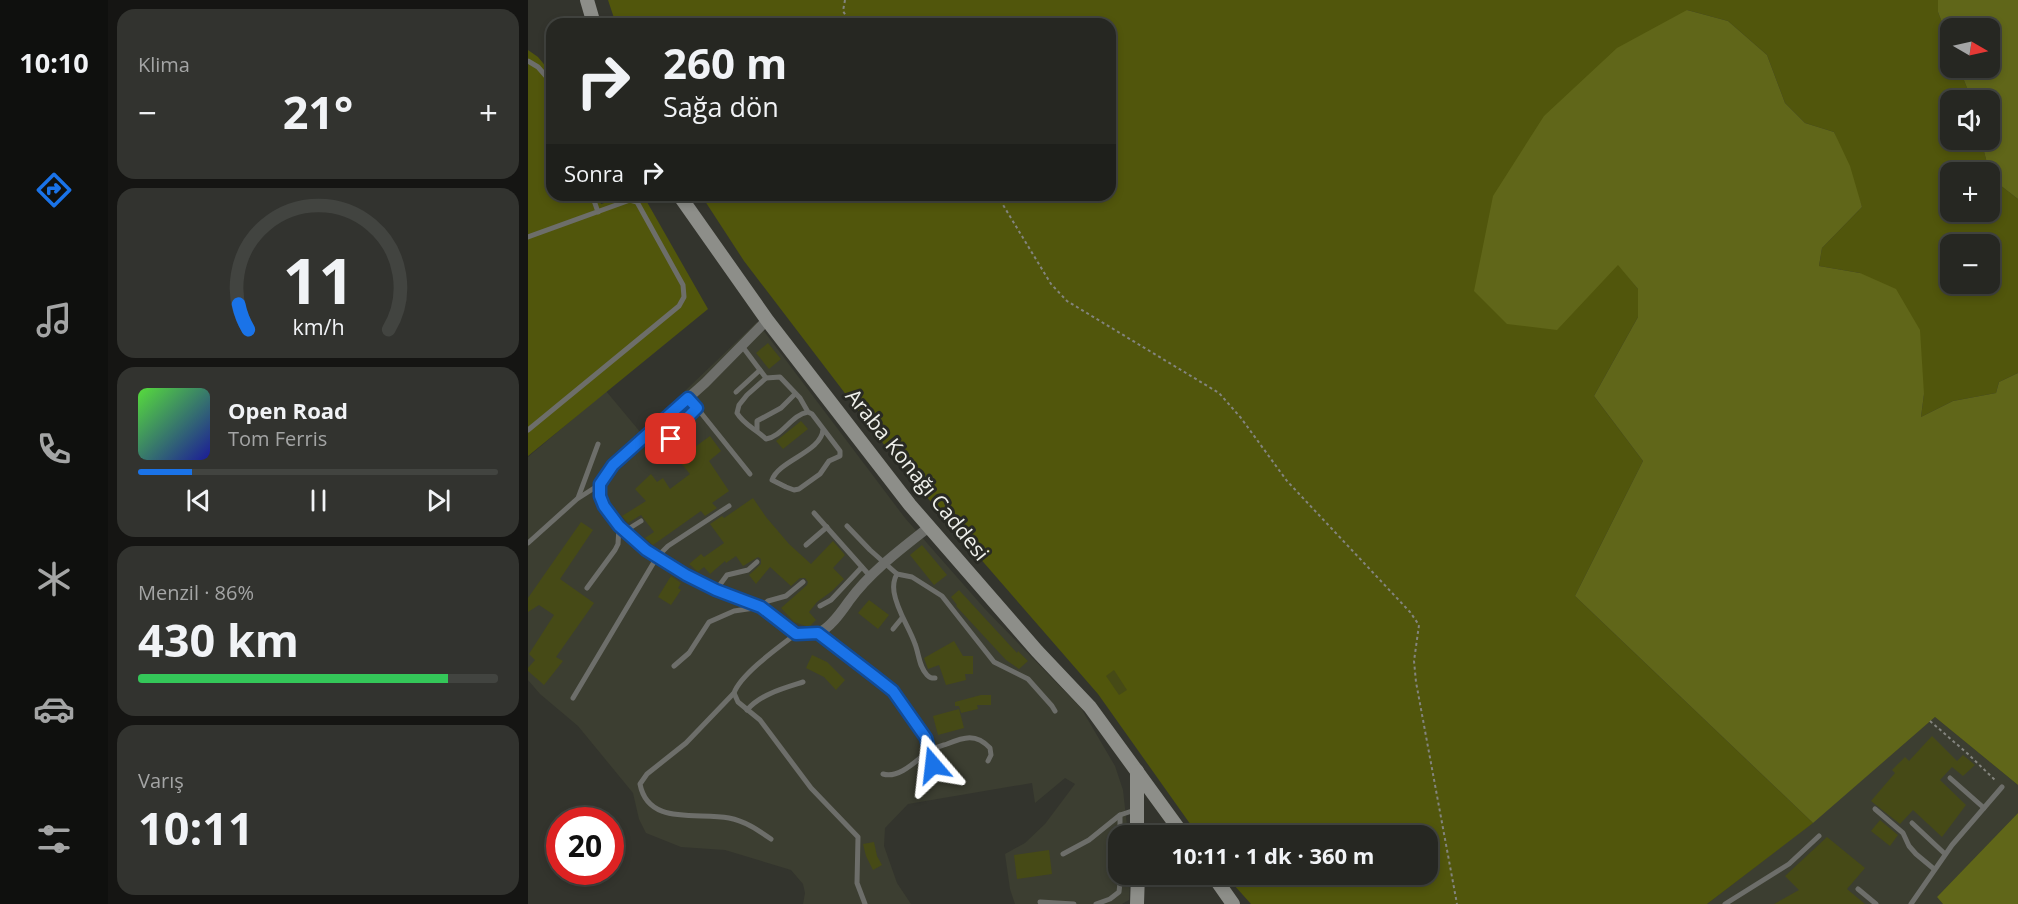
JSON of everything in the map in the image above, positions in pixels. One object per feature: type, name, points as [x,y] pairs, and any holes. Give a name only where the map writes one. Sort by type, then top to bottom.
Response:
[{"type":"main road","points":[[586,0],[592,18]]},
{"type":"main road","name":"Araba Konağı Caddesi","points":[[683,201],[767,320],[929,527],[1037,651],[1090,707],[1176,825]]},
{"type":"main road","points":[[1137,771],[1137,825]]},
{"type":"main road","points":[[1137,904],[1138,885]]},
{"type":"main road","points":[[1220,885],[1233,904]]},
{"type":"street","points":[[767,320],[688,398],[613,465],[600,484],[600,496],[604,506],[622,529],[646,550],[716,590],[761,607],[796,634],[818,633],[838,617],[854,595],[885,563],[929,527]]},
{"type":"lane","points":[[528,61],[538,66],[546,76]]},
{"type":"lane","points":[[594,201],[598,212]]},
{"type":"lane","points":[[528,237],[627,201]]},
{"type":"lane","points":[[528,430],[679,306],[684,297],[683,285],[637,202],[634,201]]},
{"type":"lane","points":[[742,346],[766,378]]},
{"type":"lane","points":[[736,392],[760,370]]},
{"type":"lane","points":[[808,412],[795,418],[773,438],[766,439],[740,418],[737,410],[747,395],[766,378],[780,377],[805,405],[808,412],[812,414],[840,451],[840,456],[829,461],[820,474],[799,489],[794,490],[772,480],[777,472],[818,442],[823,429]]},
{"type":"lane","points":[[757,430],[758,421],[781,408],[795,394]]},
{"type":"lane","points":[[688,398],[750,474]]},
{"type":"lane","points":[[660,455],[682,423],[697,408]]},
{"type":"lane","points":[[578,498],[598,444]]},
{"type":"lane","points":[[528,543],[578,498],[600,484]]},
{"type":"lane","points":[[573,699],[657,557],[668,546],[729,506]]},
{"type":"lane","points":[[814,513],[871,578]]},
{"type":"lane","points":[[586,588],[615,550],[622,529],[641,521]]},
{"type":"lane","points":[[847,526],[897,574],[912,577],[942,596],[994,662],[1028,679],[1054,711]]},
{"type":"lane","points":[[807,545],[827,527]]},
{"type":"lane","points":[[716,590],[727,575],[748,570],[757,562]]},
{"type":"lane","points":[[820,606],[831,600],[862,567]]},
{"type":"lane","points":[[897,574],[893,586],[902,618],[926,674],[930,678],[935,678]]},
{"type":"lane","points":[[674,666],[689,653],[708,622],[734,611],[761,607],[768,601],[786,596],[803,582]]},
{"type":"lane","points":[[893,629],[902,618]]},
{"type":"lane","points":[[818,633],[893,691],[926,738],[937,779]]},
{"type":"lane","points":[[771,839],[750,825],[732,819],[707,815],[674,815],[656,810],[642,796],[640,784],[647,774],[686,743],[766,657],[796,634]]},
{"type":"lane","points":[[747,710],[769,694],[803,682]]},
{"type":"lane","points":[[734,693],[738,702],[760,720],[811,788],[858,837],[857,883],[865,904]]},
{"type":"lane","points":[[883,774],[893,774],[922,758],[930,750],[969,736],[979,739],[990,748],[991,755],[988,761]]},
{"type":"lane","points":[[1950,778],[1983,808]]},
{"type":"lane","points":[[1911,904],[1945,854],[2002,787]]},
{"type":"lane","points":[[1875,809],[1903,833],[1909,846],[1934,869]]},
{"type":"lane","points":[[1063,854],[1089,840],[1120,815],[1137,810]]},
{"type":"lane","points":[[1120,815],[1120,825]]},
{"type":"lane","points":[[1912,823],[1945,854]]},
{"type":"lane","points":[[1725,904],[1789,864],[1819,836]]},
{"type":"lane","points":[[1096,904],[1110,899],[1119,892],[1120,885]]},
{"type":"lane","points":[[1858,889],[1876,904]]},
{"type":"lane","points":[[1040,903],[1074,904]]},
{"type":"path","points":[[845,0],[843,11],[847,18]]},
{"type":"path","points":[[1001,201],[1051,284],[1067,301],[1219,393],[1287,481],[1410,612],[1419,625],[1414,661],[1416,682],[1456,904]]},
{"type":"path","points":[[1930,721],[2002,787]]},
{"type":"shaded area","points":[[757,322],[905,518],[985,609],[1081,708],[1115,766],[1123,790],[1127,825],[1108,825],[1108,885],[1130,885],[1129,900],[1122,904],[1015,904],[1010,889],[1005,854],[1025,843],[1045,824],[1075,784],[1065,778],[1035,803],[1032,783],[908,804],[885,828],[884,846],[897,883],[911,904],[803,904],[805,893],[803,884],[791,870],[725,850],[681,847],[646,833],[639,819],[633,793],[578,726],[540,694],[528,680],[528,457],[606,391],[641,433]]},
{"type":"shaded area","points":[[1935,717],[2018,785],[2018,813],[1937,897],[1943,904],[1707,904],[1813,822]]},
{"type":"green space","points":[[608,0],[1938,0],[1940,18],[1940,78],[1963,78],[1968,90],[1940,90],[1940,150],[1984,150],[1987,162],[1940,162],[1940,222],[2000,222],[2000,185],[2018,199],[2018,373],[1999,382],[1996,393],[1953,401],[1921,417],[1924,394],[1860,273],[1819,266],[1822,248],[1862,207],[1834,132],[1805,123],[1785,103],[1767,55],[1728,21],[1687,10],[1619,265],[1638,289],[1638,317],[1594,396],[1643,461],[1575,596],[1813,823],[1707,904],[1251,904],[1234,885],[1438,885],[1438,825],[1191,825],[1098,694],[905,472],[744,261],[705,201],[1116,201],[1116,18],[614,18]]},
{"type":"green space","points":[[1938,0],[2018,0],[2018,199],[2000,185],[2000,162],[1987,162],[1984,150],[2000,150],[2000,90],[1968,90],[1963,78],[2000,78],[2000,18],[1940,18]]},
{"type":"green space","points":[[1687,10],[1728,21],[1767,55],[1785,103],[1805,123],[1834,132],[1850,166],[1862,207],[1822,248],[1819,266],[1860,273],[1896,289],[1920,330],[1924,394],[1921,417],[1953,401],[1996,393],[1999,382],[2018,373],[2018,785],[1935,717],[1813,823],[1575,596],[1643,461],[1594,396],[1638,317],[1638,289],[1618,265],[1557,330],[1507,324],[1474,291],[1493,196],[1544,116],[1617,48]]},
{"type":"green space","points":[[528,50],[546,67],[546,201],[600,201],[601,204],[611,201],[646,201],[708,309],[528,456]]},
{"type":"green space","points":[[2018,813],[2018,904],[1943,904],[1937,897]]},
{"type":"building","points":[[768,343],[781,359],[769,369],[756,353]]},
{"type":"building","points":[[801,421],[808,429],[783,449],[776,441]]},
{"type":"building","points":[[710,436],[721,451],[709,461],[729,491],[712,503],[717,508],[705,516],[701,511],[653,545],[645,538],[654,532],[641,515],[628,523],[622,516],[646,501],[635,489],[651,474],[657,482],[663,478],[670,489],[690,474],[680,462],[690,454],[688,452]]},
{"type":"building","points":[[753,498],[789,544],[811,564],[833,541],[845,555],[833,568],[844,579],[809,612],[816,620],[809,627],[794,622],[781,608],[807,585],[805,578],[800,578],[791,586],[770,567],[756,584],[749,575],[761,564],[761,559],[758,557],[743,566],[736,556],[726,563],[725,561],[710,574],[704,567],[698,572],[689,564],[701,554],[704,557],[724,543],[710,524],[722,516],[724,518]]},
{"type":"building","points":[[581,522],[593,530],[560,579],[594,603],[556,657],[563,661],[544,685],[528,671],[535,660],[529,654],[554,615],[539,605],[528,612],[528,598]]},
{"type":"building","points":[[922,545],[947,575],[934,585],[910,555]]},
{"type":"building","points":[[671,576],[681,583],[678,588],[681,590],[671,605],[658,597]]},
{"type":"building","points":[[959,590],[1017,653],[1018,651],[1028,661],[1019,669],[1006,660],[956,606],[951,597]]},
{"type":"building","points":[[869,600],[889,615],[878,629],[858,613]]},
{"type":"building","points":[[954,641],[963,656],[973,656],[973,674],[965,674],[966,680],[946,685],[939,665],[928,669],[924,658]]},
{"type":"building","points":[[812,655],[827,662],[845,680],[836,690],[824,677],[806,668]]},
{"type":"building","points":[[1114,670],[1127,690],[1119,695],[1106,676]]},
{"type":"building","points":[[981,695],[991,695],[991,705],[977,705],[978,709],[961,713],[959,706],[955,706],[955,702]]},
{"type":"building","points":[[959,709],[964,728],[938,735],[933,716]]},
{"type":"building","points":[[1932,736],[1957,761],[1963,755],[1975,765],[1963,776],[1952,767],[1940,780],[1966,805],[1942,837],[1913,810],[1900,824],[1871,801],[1895,773],[1892,770],[1905,757],[1909,761]]},
{"type":"building","points":[[1880,820],[1898,835],[1890,846],[1871,831]]},
{"type":"building","points":[[1827,837],[1865,868],[1847,889],[1865,904],[1774,904],[1799,890],[1785,876]]},
{"type":"building","points":[[874,842],[882,865],[873,870],[863,844]]},
{"type":"building","points":[[1049,850],[1052,874],[1017,879],[1014,855]]},
{"type":"route","points":[[671,439],[682,423],[697,408],[688,398],[613,465],[600,484],[600,496],[604,506],[619,526],[646,550],[686,575],[725,594],[761,607],[796,634],[818,633],[893,691],[926,738],[933,765]]}]
